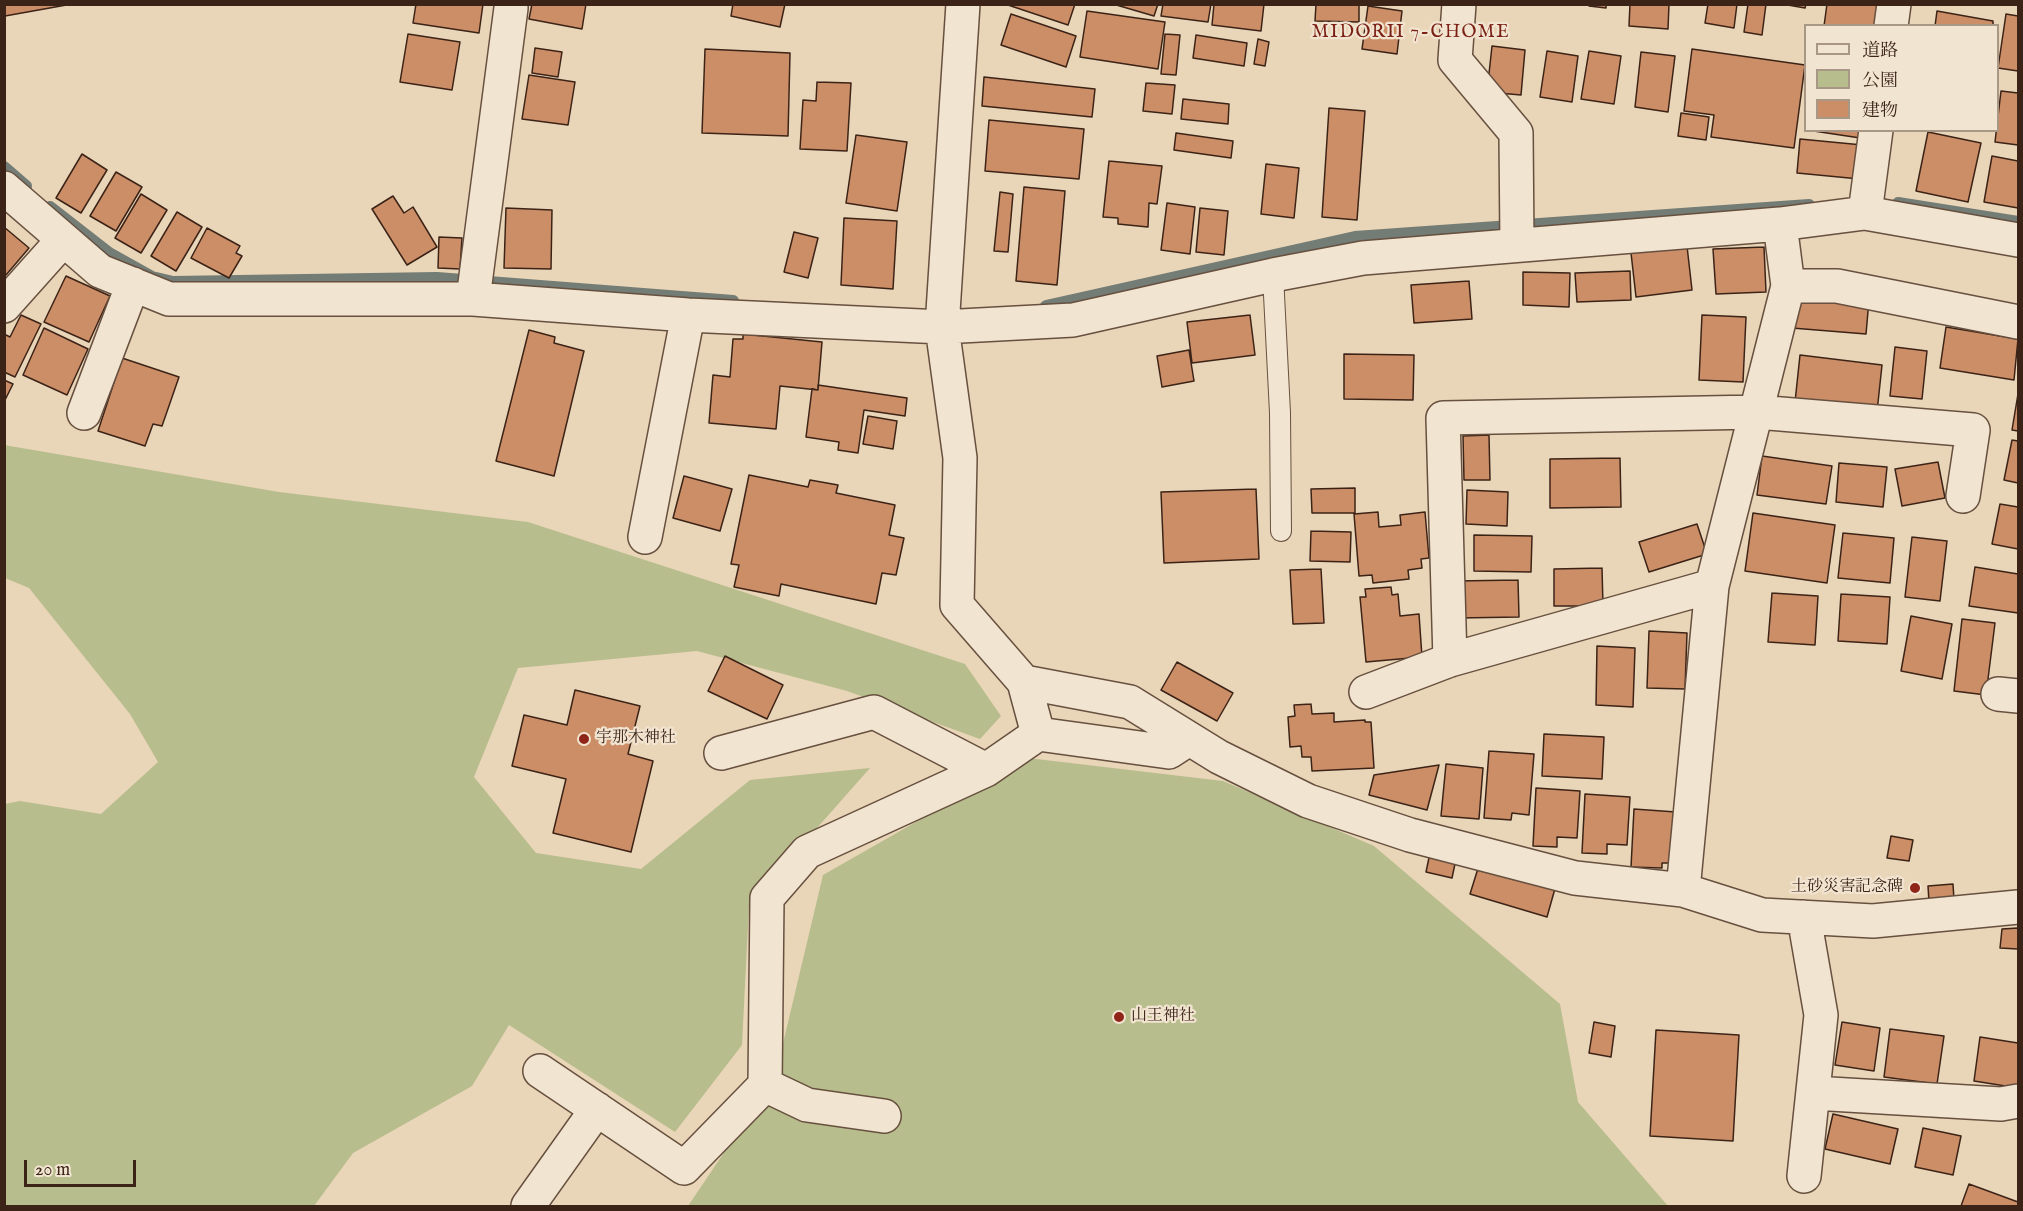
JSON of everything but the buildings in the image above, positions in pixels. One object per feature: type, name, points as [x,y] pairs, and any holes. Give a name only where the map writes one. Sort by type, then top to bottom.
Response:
[{"type":"street","points":[[963,4],[942,327],[960,458],[957,605],[1024,682],[1038,734]]},
{"type":"street","points":[[1459,4],[1455,60],[1516,133],[1517,245]]},
{"type":"street","points":[[1891,24],[1894,4]]},
{"type":"street","points":[[473,299],[511,8]]},
{"type":"street","points":[[1865,213],[1876,132]]},
{"type":"street","points":[[4,188],[100,271],[169,299],[473,299],[688,315],[942,327],[1073,320],[1272,275],[1363,258],[1780,224],[1865,213],[2019,240]]},
{"type":"street","points":[[1683,890],[1712,586],[1788,286],[1780,224]]},
{"type":"street","points":[[4,306],[63,240]]},
{"type":"street","points":[[84,413],[133,284]]},
{"type":"street","points":[[1788,286],[1837,286],[2019,322]]},
{"type":"street","points":[[645,537],[688,315]]},
{"type":"street","points":[[1450,660],[1443,418],[1757,412],[1973,430],[1963,495]]},
{"type":"street","points":[[1366,692],[1450,660],[1712,586]]},
{"type":"street","points":[[1024,682],[1130,702],[1219,757],[1308,801],[1410,835],[1575,878],[1683,890],[1762,915],[1872,921],[2019,907]]},
{"type":"street","points":[[721,753],[874,712],[986,770]]},
{"type":"street","points":[[540,1071],[684,1168],[765,1085],[767,898],[807,852],[986,770],[1038,734],[1169,752],[1189,739]]},
{"type":"street","points":[[1804,917],[1821,1015],[1804,1176]]},
{"type":"street","points":[[765,1085],[807,1105],[884,1116]]},
{"type":"street","points":[[1813,1093],[2001,1104],[2019,1101]]},
{"type":"street","points":[[528,1206],[597,1109]]},
{"type":"lane","points":[[1272,275],[1280,413],[1281,531]]},
{"type":"green space","points":[[4,445],[279,492],[528,522],[965,664],[1001,716],[980,739],[847,691],[697,651],[518,668],[474,777],[536,853],[641,869],[750,780],[870,768],[749,905],[742,1045],[675,1132],[509,1025],[472,1086],[353,1153],[314,1206],[5,1206],[5,804],[20,801],[101,814],[158,762],[130,714],[29,588],[5,578]]},
{"type":"green space","points":[[1028,758],[1223,781],[1374,846],[1560,1004],[1578,1102],[1668,1206],[688,1206],[775,1077],[823,875]]},
{"type":"waterway","points":[[4,167],[26,186]]},
{"type":"waterway","points":[[1898,203],[2018,222]]},
{"type":"waterway","points":[[1046,306],[1355,237],[1809,205]]},
{"type":"waterway","points":[[50,207],[109,253],[152,277],[173,282],[437,278],[733,301]]},
{"type":"place","name":"宇那木神社","points":[[584,739]]},
{"type":"place","name":"土砂災害記念碑","points":[[1915,888]]},
{"type":"place","name":"山王神社","points":[[1119,1017]]},
{"type":"district","name":"MIDORII 7-CHOME","points":[[1411,33]]}]
